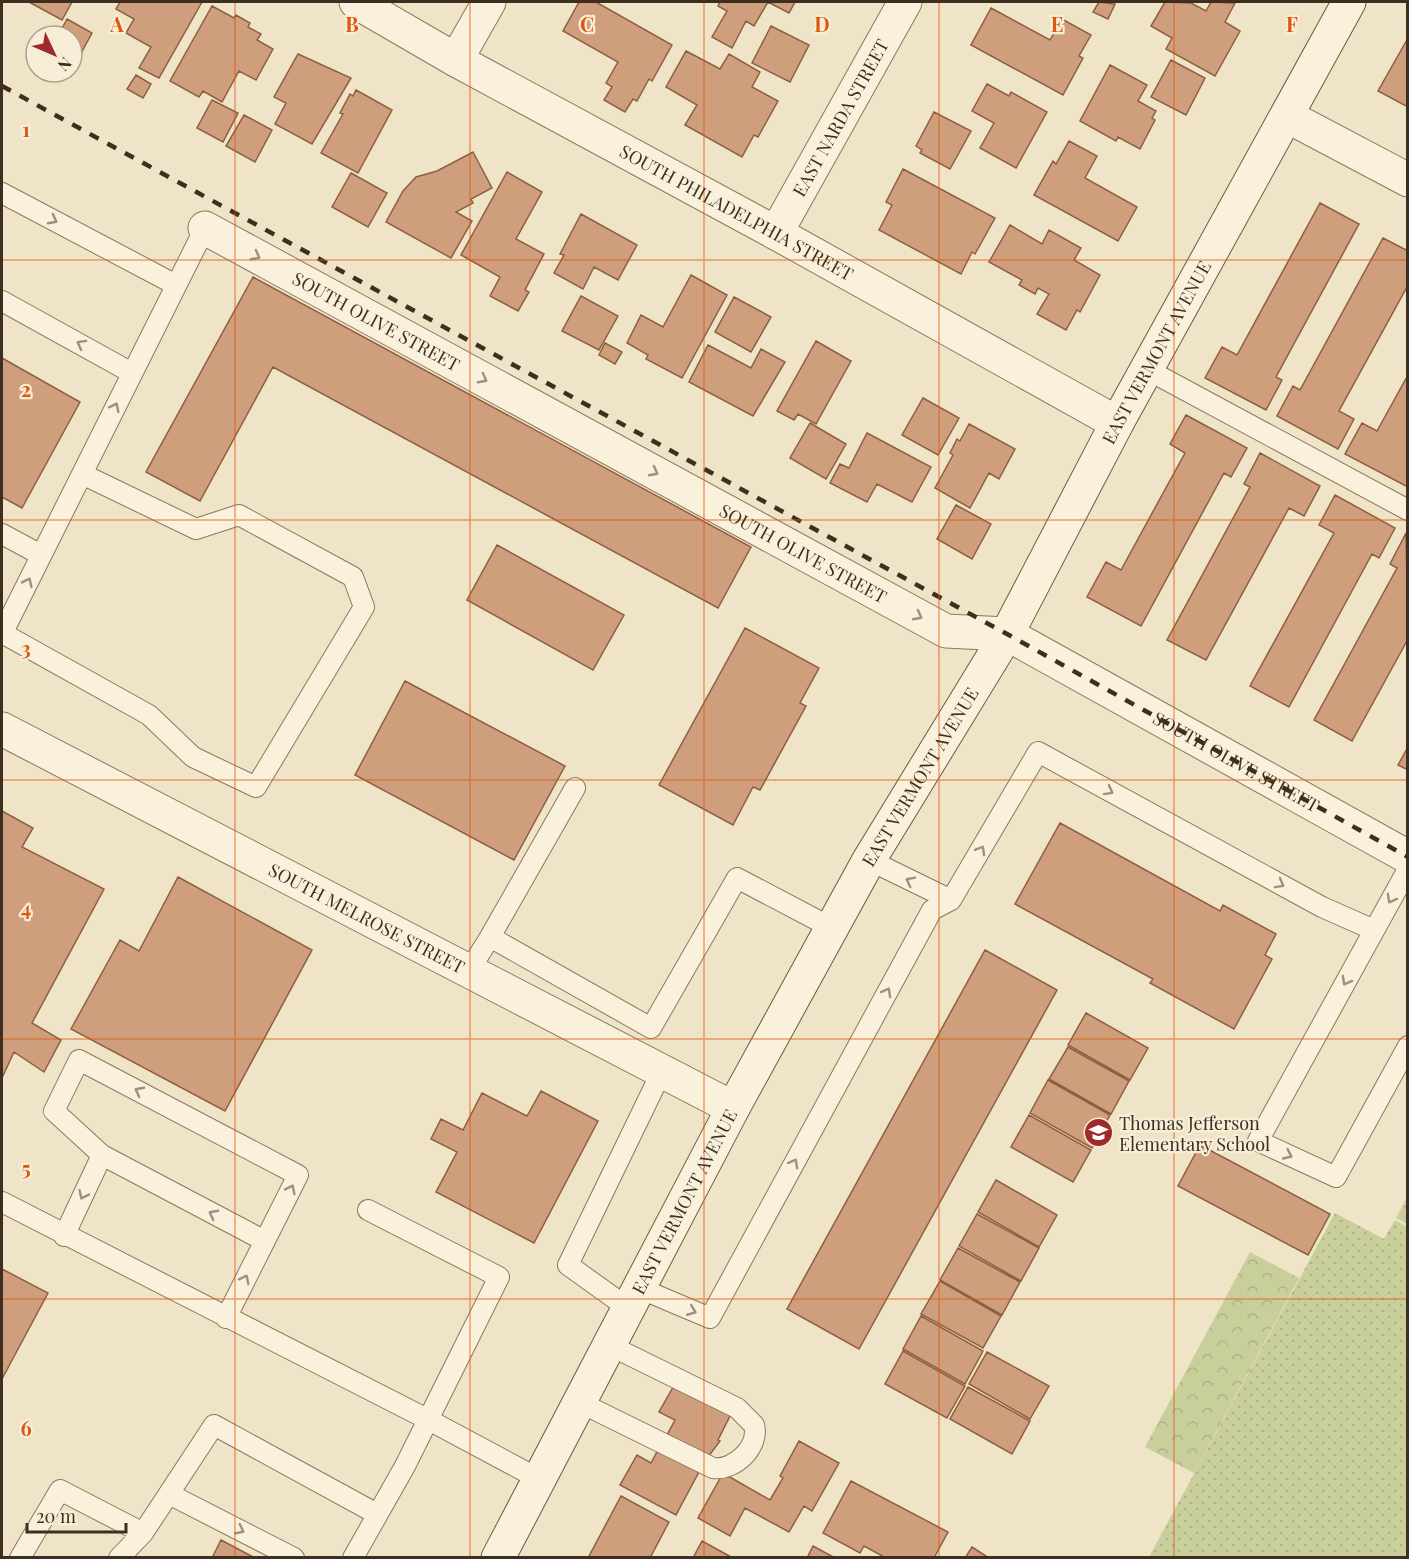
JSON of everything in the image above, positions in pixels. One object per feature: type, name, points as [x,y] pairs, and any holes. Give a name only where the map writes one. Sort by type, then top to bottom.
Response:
[{"type":"street","name":"SOUTH PHILADELPHIA STREET","points":[[356,2],[456,60],[777,233],[1117,423]]},
{"type":"street","points":[[456,60],[489,2]]},
{"type":"street","name":"EAST NARDA STREET","points":[[777,233],[904,2]]},
{"type":"street","name":"EAST VERMONT AVENUE","points":[[498,1557],[733,1108],[869,860],[1007,634],[1117,423],[1349,2]]},
{"type":"street","points":[[1287,116],[1407,180]]},
{"type":"street","name":"SOUTH OLIVE STREET","points":[[205,228],[946,631],[1007,634],[1407,857]]},
{"type":"street","name":"SOUTH MELROSE STREET","points":[[2,729],[733,1108]]},
{"type":"lane","points":[[2,193],[176,285]]},
{"type":"lane","points":[[82,474],[196,529],[239,514],[353,577],[364,607],[256,787],[194,757],[149,715],[2,634],[176,285],[205,228]]},
{"type":"lane","points":[[2,301],[132,373]]},
{"type":"lane","points":[[1148,370],[1407,510]]},
{"type":"lane","points":[[2,534],[41,555]]},
{"type":"lane","points":[[662,1071],[568,1265],[633,1298],[710,1318],[932,910],[951,900],[1038,752],[1322,907],[1374,930]]},
{"type":"lane","points":[[469,971],[575,788]]},
{"type":"lane","points":[[869,860],[951,900]]},
{"type":"lane","points":[[1407,869],[1258,1141],[1336,1177],[1407,1046]]},
{"type":"lane","points":[[490,938],[651,1028],[737,878],[832,928]]},
{"type":"lane","points":[[226,1318],[265,1241],[298,1175],[79,1060],[54,1111],[102,1155],[265,1241]]},
{"type":"lane","points":[[64,1236],[102,1155]]},
{"type":"lane","points":[[2,1202],[64,1236],[426,1419],[538,1479]]},
{"type":"lane","points":[[353,1557],[405,1466],[426,1419],[498,1277],[368,1210]]},
{"type":"lane","points":[[579,1401],[713,1468],[727,1468],[740,1461],[755,1435],[754,1425],[737,1408],[609,1345]]},
{"type":"lane","points":[[119,1557],[143,1533],[214,1425],[377,1514]]},
{"type":"lane","points":[[20,1557],[60,1490],[143,1533]]},
{"type":"lane","points":[[169,1494],[294,1557]]},
{"type":"green space","points":[[1407,1198],[1407,1224],[1396,1218]]},
{"type":"green space","points":[[1335,1213],[1384,1239],[1395,1220],[1407,1227],[1407,1557],[1149,1557]]},
{"type":"green space","points":[[1250,1252],[1299,1278],[1194,1473],[1145,1447]]},
{"type":"building","points":[[29,2],[72,2],[62,20]]},
{"type":"building","points":[[120,2],[202,2],[159,78],[139,68],[151,47],[126,33],[134,19],[116,9]]},
{"type":"building","points":[[579,2],[596,2],[672,45],[652,81],[649,79],[637,101],[633,99],[625,112],[604,100],[612,87],[606,83],[618,62],[563,31]]},
{"type":"building","points":[[720,2],[768,2],[754,26],[746,21],[732,48],[712,37],[727,11],[718,6]]},
{"type":"building","points":[[768,2],[795,2],[789,13]]},
{"type":"building","points":[[1099,2],[1115,4],[1108,19],[1093,12]]},
{"type":"building","points":[[1165,2],[1191,3],[1206,11],[1211,2],[1235,3],[1225,22],[1240,31],[1215,76],[1166,49],[1172,38],[1151,26]]},
{"type":"building","points":[[212,6],[234,18],[236,15],[250,23],[248,27],[261,34],[257,40],[273,49],[256,80],[239,71],[222,102],[203,91],[199,97],[170,81]]},
{"type":"building","points":[[991,8],[1050,40],[1062,19],[1091,35],[1079,56],[1083,58],[1063,95],[971,45]]},
{"type":"building","points":[[67,19],[76,24],[64,24]]},
{"type":"building","points":[[771,26],[809,45],[790,82],[752,63]]},
{"type":"building","points":[[84,29],[92,33],[84,48]]},
{"type":"building","points":[[1408,38],[1408,107],[1378,91]]},
{"type":"building","points":[[686,51],[720,69],[729,54],[760,72],[752,87],[778,101],[758,137],[754,135],[742,157],[685,125],[697,105],[666,87]]},
{"type":"building","points":[[298,54],[351,78],[312,144],[275,124],[286,103],[274,97]]},
{"type":"building","points":[[1171,60],[1205,78],[1186,115],[1151,97]]},
{"type":"building","points":[[1110,65],[1147,85],[1138,101],[1156,111],[1152,118],[1155,120],[1140,149],[1118,137],[1116,141],[1080,121]]},
{"type":"building","points":[[136,75],[151,84],[143,98],[127,89]]},
{"type":"building","points":[[987,84],[1009,96],[1011,92],[1047,112],[1016,168],[980,148],[994,123],[972,111]]},
{"type":"building","points":[[356,90],[392,110],[358,173],[321,153],[343,114],[340,113],[350,94],[353,96]]},
{"type":"building","points":[[212,100],[238,113],[223,142],[197,128]]},
{"type":"building","points":[[934,112],[971,131],[950,169],[920,153],[922,150],[916,146]]},
{"type":"building","points":[[244,115],[272,130],[255,162],[226,146]]},
{"type":"building","points":[[1069,141],[1097,156],[1085,178],[1137,207],[1118,241],[1034,195],[1053,161],[1056,164]]},
{"type":"building","points":[[473,152],[492,188],[471,199],[473,203],[456,212],[472,221],[451,258],[386,222],[403,191],[416,177],[437,171]]},
{"type":"building","points":[[903,169],[995,218],[975,254],[972,252],[961,274],[879,230],[892,205],[886,202]]},
{"type":"building","points":[[507,172],[542,192],[516,239],[544,254],[525,290],[529,292],[518,311],[490,296],[500,277],[461,255]]},
{"type":"building","points":[[351,173],[387,193],[368,227],[332,207]]},
{"type":"building","points":[[1320,203],[1359,224],[1276,377],[1282,380],[1266,410],[1205,378],[1222,347],[1237,355]]},
{"type":"building","points":[[581,214],[637,245],[618,280],[594,267],[583,289],[554,273],[564,255],[560,254]]},
{"type":"building","points":[[1010,225],[1042,244],[1049,230],[1081,248],[1074,260],[1100,275],[1080,312],[1077,310],[1066,330],[1037,314],[1049,294],[1038,288],[1035,294],[1019,285],[1022,280],[989,262]]},
{"type":"building","points":[[1383,238],[1408,251],[1408,285],[1339,411],[1354,419],[1338,449],[1277,416],[1293,386],[1300,390]]},
{"type":"building","points":[[691,275],[727,295],[682,378],[646,359],[648,355],[627,343],[641,315],[663,327]]},
{"type":"building","points":[[253,277],[751,547],[718,608],[273,367],[200,501],[146,472]]},
{"type":"building","points":[[581,296],[618,316],[599,350],[562,331]]},
{"type":"building","points":[[734,297],[771,317],[751,352],[715,332]]},
{"type":"building","points":[[816,341],[851,361],[816,424],[798,414],[794,420],[777,411]]},
{"type":"building","points":[[605,343],[622,352],[615,364],[599,355]]},
{"type":"building","points":[[708,345],[751,368],[761,349],[785,362],[753,416],[689,382]]},
{"type":"building","points":[[2,358],[80,402],[22,508],[2,497]]},
{"type":"building","points":[[1408,375],[1408,483],[1406,486],[1345,454],[1362,423],[1377,431]]},
{"type":"building","points":[[923,398],[959,418],[938,455],[902,435]]},
{"type":"building","points":[[1186,415],[1247,448],[1231,477],[1224,473],[1141,626],[1087,597],[1106,562],[1121,570],[1185,453],[1170,444]]},
{"type":"building","points":[[810,423],[846,444],[826,479],[790,458]]},
{"type":"building","points":[[969,424],[1015,449],[999,479],[989,473],[970,508],[935,488],[953,455],[950,453],[957,439],[960,441]]},
{"type":"building","points":[[867,433],[931,467],[912,502],[877,484],[867,502],[830,483],[840,464],[849,468]]},
{"type":"building","points":[[1260,453],[1320,486],[1304,516],[1289,508],[1206,660],[1167,640],[1250,487],[1244,484]]},
{"type":"building","points":[[1335,495],[1395,528],[1379,558],[1372,554],[1289,707],[1250,686],[1334,533],[1319,525]]},
{"type":"building","points":[[956,505],[991,524],[972,559],[937,539]]},
{"type":"building","points":[[1406,533],[1408,639],[1352,741],[1314,720],[1397,568],[1390,564]]},
{"type":"building","points":[[497,545],[624,615],[593,670],[467,600]]},
{"type":"building","points":[[745,628],[819,668],[800,703],[806,706],[760,790],[753,787],[733,825],[659,785]]},
{"type":"building","points":[[405,681],[565,766],[514,860],[355,775]]},
{"type":"building","points":[[1408,747],[1408,770],[1398,765]]},
{"type":"building","points":[[2,811],[33,828],[22,847],[104,889],[32,1023],[61,1040],[44,1072],[14,1052],[2,1078]]},
{"type":"building","points":[[1060,823],[1220,911],[1223,905],[1276,934],[1265,955],[1272,959],[1234,1029],[1150,983],[1153,979],[1015,904]]},
{"type":"building","points":[[178,877],[312,950],[225,1111],[71,1029],[120,940],[139,951]]},
{"type":"building","points":[[985,950],[1057,990],[859,1349],[787,1309]]},
{"type":"building","points":[[1086,1013],[1148,1048],[1130,1080],[1068,1045]]},
{"type":"building","points":[[1068,1047],[1129,1081],[1111,1114],[1049,1079]]},
{"type":"building","points":[[1048,1080],[1110,1115],[1092,1148],[1030,1113]]},
{"type":"building","points":[[541,1091],[598,1121],[534,1243],[436,1192],[457,1152],[431,1139],[441,1119],[463,1130],[482,1093],[527,1116]]},
{"type":"building","points":[[1029,1115],[1091,1150],[1073,1182],[1011,1147]]},
{"type":"building","points":[[1200,1145],[1330,1214],[1308,1255],[1178,1186]]},
{"type":"building","points":[[996,1180],[1057,1215],[1039,1247],[978,1212]]},
{"type":"building","points":[[977,1214],[1039,1248],[1021,1281],[959,1246]]},
{"type":"building","points":[[958,1248],[1020,1282],[1002,1315],[940,1280]]},
{"type":"building","points":[[2,1269],[48,1293],[2,1379]]},
{"type":"building","points":[[940,1281],[1001,1316],[983,1348],[921,1314]]},
{"type":"building","points":[[921,1316],[983,1351],[965,1384],[903,1349]]},
{"type":"building","points":[[903,1351],[965,1386],[947,1418],[885,1384]]},
{"type":"building","points":[[987,1352],[1049,1386],[1030,1419],[969,1384]]},
{"type":"building","points":[[676,1382],[732,1412],[718,1440],[720,1441],[708,1457],[667,1435],[675,1420],[659,1412]]},
{"type":"building","points":[[968,1387],[1030,1421],[1012,1454],[950,1419]]},
{"type":"building","points":[[799,1441],[839,1463],[812,1511],[804,1506],[789,1532],[745,1508],[730,1536],[698,1518],[723,1473],[770,1500],[783,1478],[780,1476]]},
{"type":"building","points":[[659,1448],[700,1470],[676,1515],[620,1485],[637,1455],[651,1463]]},
{"type":"building","points":[[851,1481],[948,1532],[934,1558],[886,1558],[864,1546],[860,1553],[823,1533]]},
{"type":"building","points":[[621,1496],[669,1522],[650,1558],[588,1558]]},
{"type":"building","points":[[221,1540],[255,1558],[212,1558]]},
{"type":"building","points":[[702,1541],[733,1558],[693,1558]]},
{"type":"building","points":[[813,1546],[835,1558],[807,1558]]},
{"type":"building","points":[[972,1547],[989,1558],[965,1558]]},
{"type":"railway","points":[[2,86],[1007,634],[1408,857]]},
{"type":"place","name":"Thomas Jefferson Elementary School","points":[[1098,1133]]}]
